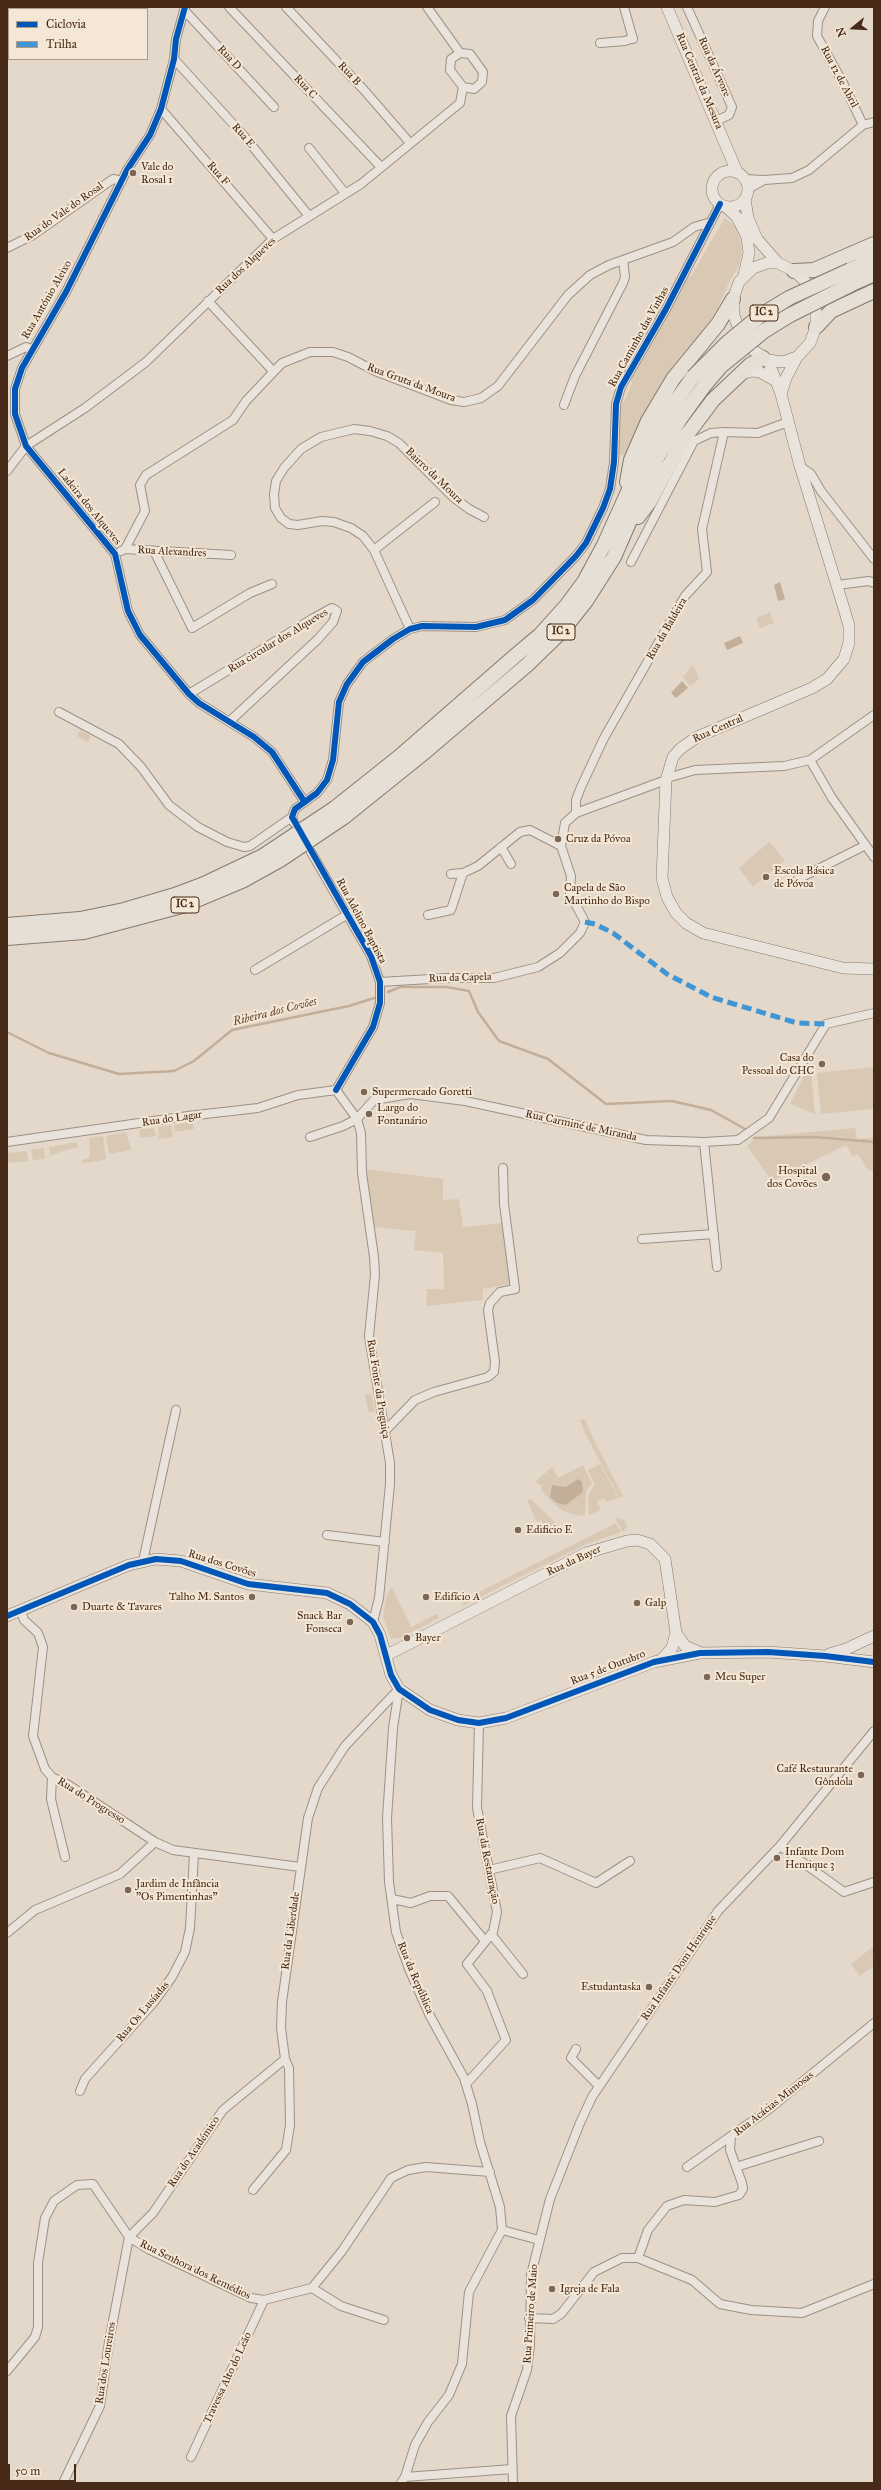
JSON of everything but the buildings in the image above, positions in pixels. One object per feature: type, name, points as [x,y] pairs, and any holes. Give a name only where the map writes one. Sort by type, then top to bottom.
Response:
[{"type":"highway","points":[[794,271],[814,270],[874,244]]},
{"type":"highway","name":"IC 2","points":[[7,925],[80,919],[124,910],[175,895],[238,869],[288,840],[335,808],[399,757],[540,635],[567,605],[584,582],[621,508],[646,452],[673,405],[698,382],[721,366],[764,331],[853,276],[874,259]]},
{"type":"highway","name":"IC 2","points":[[853,276],[874,274]]},
{"type":"highway","points":[[816,327],[831,311],[874,291]]},
{"type":"highway","points":[[621,508],[631,460],[648,421],[674,379],[718,324],[733,299]]},
{"type":"highway","points":[[624,534],[650,501],[684,440],[713,400],[750,365],[766,359]]},
{"type":"highway","name":"IC 2","points":[[7,938],[84,932],[182,906],[244,880],[322,833],[426,751],[527,665],[558,635],[586,601],[614,557],[658,456],[680,419],[698,382]]},
{"type":"street","name":"Rua C","points":[[229,7],[381,167]]},
{"type":"street","name":"Rua B","points":[[286,7],[364,90],[410,143]]},
{"type":"street","points":[[427,7],[460,53]]},
{"type":"street","points":[[600,43],[625,41],[633,38],[624,7]]},
{"type":"street","name":"Rua Central da Mesura","points":[[667,7],[716,121],[740,182]]},
{"type":"street","name":"Rua da Árvore","points":[[687,7],[732,108],[729,115],[716,121]]},
{"type":"street","name":"Rua 12 de Abril","points":[[825,7],[818,21],[816,36],[843,83],[864,125]]},
{"type":"street","name":"Rua António Aleixo","points":[[26,446],[18,427],[14,403],[22,368],[31,349],[66,292],[127,170],[150,135],[161,109],[174,59],[176,39],[185,8]]},
{"type":"street","name":"Rua D","points":[[185,8],[274,107]]},
{"type":"street","points":[[460,53],[470,54],[484,72],[482,82],[474,89],[463,87],[450,70],[451,59],[460,53]]},
{"type":"street","name":"Rua E","points":[[174,59],[244,136],[309,216]]},
{"type":"street","name":"Rua dos Alqueves","points":[[7,470],[26,446],[85,408],[146,362],[273,239],[345,193],[381,167],[460,103],[463,87]]},
{"type":"street","name":"Rua F","points":[[161,109],[273,239]]},
{"type":"street","points":[[797,357],[783,362],[766,359],[742,337],[734,316],[733,299],[744,275],[749,253],[747,237],[736,217],[713,196],[712,185],[718,176],[740,182],[792,178],[809,170],[864,125],[874,122]]},
{"type":"street","points":[[308,148],[345,193]]},
{"type":"street","name":"Rua do Vale do Rosal","points":[[7,248],[33,235],[113,179],[122,181]]},
{"type":"street","points":[[723,206],[737,206],[740,182]]},
{"type":"street","points":[[740,182],[748,218],[757,239],[778,263],[794,271],[804,280],[812,295],[816,311],[816,327],[810,343],[797,357],[786,378],[781,394]]},
{"type":"street","name":"Rua Caminho das Vinhas","points":[[59,712],[119,744],[141,767],[169,805],[198,827],[227,842],[244,847],[250,846],[293,820],[295,809],[323,786],[331,768],[339,702],[346,684],[363,662],[393,639],[410,629],[422,626],[476,627],[505,620],[533,600],[576,556],[586,543],[604,508],[610,488],[614,462],[617,399],[621,387],[666,309],[711,222],[723,206]]},
{"type":"street","name":"Rua Gruta da Moura","points":[[124,549],[145,511],[140,485],[146,475],[233,420],[246,400],[282,363],[310,352],[333,352],[348,357],[375,372],[451,400],[472,401],[490,393],[498,386],[568,295],[590,275],[623,260],[673,242],[694,227],[711,222]]},
{"type":"street","points":[[564,405],[575,376],[623,283],[625,277],[623,260]]},
{"type":"street","points":[[744,275],[759,265],[778,263]]},
{"type":"street","points":[[208,301],[273,371]]},
{"type":"street","points":[[7,356],[26,347],[31,349]]},
{"type":"street","name":"Rua Central","points":[[766,359],[781,394],[800,466],[837,585],[849,632],[849,643],[844,659],[837,670],[812,688],[688,743],[673,757],[666,779],[662,878],[667,897],[676,913],[686,923],[703,933],[723,940],[843,968],[874,969]]},
{"type":"street","points":[[740,374],[753,371],[760,372],[776,381]]},
{"type":"street","points":[[631,562],[694,441],[711,433],[758,433],[788,422]]},
{"type":"street","name":"Bairro da Moura","points":[[410,629],[374,550],[363,536],[351,528],[322,521],[298,525],[289,524],[281,518],[276,508],[274,494],[276,481],[284,468],[302,449],[321,437],[354,429],[387,436],[411,452],[453,497],[468,509],[484,517]]},
{"type":"street","name":"Rua da Baldeira","points":[[576,813],[576,800],[604,738],[685,596],[707,572],[702,529],[724,432]]},
{"type":"street","name":"Ladeira dos Alqueves","points":[[26,446],[115,554],[133,622],[140,635],[189,694],[200,703],[254,737],[272,752],[304,802]]},
{"type":"street","points":[[800,466],[811,474],[821,491],[874,559]]},
{"type":"street","points":[[374,550],[435,502]]},
{"type":"street","name":"Rua Alexandres","points":[[115,554],[124,549],[231,555]]},
{"type":"street","points":[[154,551],[192,628],[250,593],[272,584]]},
{"type":"street","points":[[837,585],[869,581],[874,583]]},
{"type":"street","name":"Rua circular dos Alqueves","points":[[189,694],[312,619],[332,608],[337,611],[333,622],[318,639],[230,721]]},
{"type":"street","points":[[549,841],[576,813],[666,779],[695,770],[784,766],[810,760],[874,715]]},
{"type":"street","points":[[810,760],[864,846],[874,857]]},
{"type":"street","name":"Rua da Capela","points":[[380,982],[447,978],[494,978],[538,966],[560,953],[580,933],[585,922],[570,894],[571,876],[561,846],[564,826]]},
{"type":"street","points":[[451,874],[463,873],[478,866],[514,835],[526,831],[535,832],[549,841],[561,846]]},
{"type":"street","points":[[798,880],[864,846]]},
{"type":"street","points":[[501,847],[511,864]]},
{"type":"street","name":"Rua Adelino Baptista","points":[[311,852],[371,956],[380,982],[380,1003],[373,1027],[336,1090]]},
{"type":"street","points":[[428,915],[451,910],[463,873]]},
{"type":"street","points":[[255,970],[348,914]]},
{"type":"street","name":"Rua Carminé de Miranda","points":[[357,1119],[374,1100],[410,1094],[465,1101],[620,1136],[646,1140],[704,1142],[738,1140],[756,1129],[769,1118],[826,1024],[874,1013]]},
{"type":"street","name":"Rua Fonte da Preguiça","points":[[336,1090],[357,1119],[361,1133],[362,1173],[374,1257],[370,1336],[390,1463],[390,1484],[385,1542],[379,1598],[373,1622]]},
{"type":"street","name":"Rua do Lagar","points":[[7,1142],[188,1116],[258,1108],[298,1095],[336,1090]]},
{"type":"street","points":[[310,1137],[343,1126],[357,1119]]},
{"type":"street","points":[[704,1142],[717,1267]]},
{"type":"street","points":[[385,1431],[414,1400],[434,1392],[488,1377],[494,1372],[495,1362],[488,1310],[490,1303],[500,1292],[515,1289],[504,1204],[503,1168]]},
{"type":"street","points":[[642,1239],[714,1234]]},
{"type":"street","points":[[143,1561],[176,1410]]},
{"type":"street","points":[[327,1535],[385,1542]]},
{"type":"street","name":"Rua da Bayer","points":[[387,1655],[586,1553],[637,1540],[650,1544],[665,1559],[676,1633]]},
{"type":"street","name":"Rua dos Covões","points":[[7,1616],[143,1561],[156,1559],[181,1561],[248,1584],[327,1593],[350,1604],[373,1622],[387,1655]]},
{"type":"street","name":"Rua do Progresso","points":[[21,1610],[24,1620],[38,1633],[43,1647],[33,1736],[45,1769],[52,1776],[68,1784],[155,1842],[173,1850],[300,1867]]},
{"type":"street","points":[[676,1633],[684,1646],[700,1653]]},
{"type":"street","points":[[662,1659],[672,1648],[676,1633]]},
{"type":"street","points":[[871,1637],[865,1652],[873,1662]]},
{"type":"street","name":"Rua 5 de Outubro","points":[[825,1656],[846,1649],[871,1637]]},
{"type":"street","name":"Rua 5 de Outubro","points":[[398,1689],[435,1712],[458,1720],[479,1723],[506,1718],[662,1659],[700,1653],[730,1651],[825,1656],[873,1662]]},
{"type":"street","points":[[387,1655],[391,1675],[398,1689]]},
{"type":"street","name":"Rua da Liberdade","points":[[253,2190],[286,2150],[290,2125],[289,2068],[285,2059],[281,2028],[282,2002],[308,1818],[318,1788],[345,1746],[398,1689]]},
{"type":"street","name":"Rua da República","points":[[398,1689],[393,1728],[387,1818],[392,1899],[396,1932],[409,1969],[466,2084],[480,2142],[500,2207],[502,2230]]},
{"type":"street","name":"Rua da Restauração","points":[[466,2084],[506,2040],[487,1991],[467,1964],[491,1934],[497,1912],[477,1808],[479,1723]]},
{"type":"street","name":"Rua Infante Dom Henrique","points":[[538,2240],[550,2198],[580,2123],[600,2086],[718,1911],[780,1846],[874,1731]]},
{"type":"street","points":[[52,1776],[51,1799],[65,1857]]},
{"type":"street","points":[[7,1932],[34,1910],[120,1874],[155,1842]]},
{"type":"street","points":[[780,1846],[844,1892],[874,1882]]},
{"type":"street","name":"Rua Os Lusíadas","points":[[80,2091],[85,2079],[154,2002],[172,1977],[185,1952],[190,1928],[194,1854]]},
{"type":"street","points":[[489,1870],[540,1858],[596,1883],[630,1861]]},
{"type":"street","points":[[392,1899],[410,1903],[430,1896],[448,1896],[485,1941]]},
{"type":"street","points":[[491,1934],[523,1974]]},
{"type":"street","name":"Rua Acácias Mimosas","points":[[638,2258],[648,2230],[667,2206],[684,2200],[715,2202],[739,2195],[743,2189],[730,2150],[731,2136],[768,2110],[874,2023]]},
{"type":"street","points":[[576,2050],[570,2058],[600,2086]]},
{"type":"street","name":"Rua do Académico","points":[[129,2237],[153,2213],[223,2110],[285,2059]]},
{"type":"street","points":[[687,2167],[731,2136]]},
{"type":"street","points":[[736,2167],[819,2141]]},
{"type":"street","points":[[384,2320],[341,2306],[312,2288],[342,2251],[391,2178],[408,2170],[426,2167],[490,2172]]},
{"type":"street","points":[[7,2371],[35,2337],[38,2327],[38,2262],[45,2218],[54,2201],[77,2185],[93,2184],[129,2237]]},
{"type":"street","points":[[512,2469],[403,2480],[415,2445],[428,2422],[449,2395],[462,2364],[469,2292],[502,2230],[538,2240]]},
{"type":"street","name":"Rua Senhora dos Remédios","points":[[129,2237],[150,2250],[251,2298],[264,2300],[312,2288]]},
{"type":"street","name":"Rua dos Loureiros","points":[[63,2483],[100,2406],[109,2342],[129,2237]]},
{"type":"street","name":"Rua Primeiro de Maio","points":[[514,2483],[512,2469],[511,2416],[527,2370],[530,2345],[529,2318],[531,2275],[538,2240]]},
{"type":"street","points":[[529,2318],[553,2319],[561,2314],[594,2272],[622,2258],[638,2258],[692,2280],[720,2304],[751,2310],[802,2313],[874,2284]]},
{"type":"street","name":"Travessa Alto do Leão","points":[[191,2457],[264,2300]]},
{"type":"shaded area","points":[[725,218],[735,226],[741,242],[742,251],[739,266],[730,280],[718,308],[705,329],[668,376],[626,457],[618,453],[618,430],[621,404],[624,402],[632,383],[631,379],[688,276],[691,276]]},
{"type":"shaded area","points":[[780,582],[785,599],[778,601],[774,585]]},
{"type":"shaded area","points":[[770,612],[774,623],[760,628],[756,618]]},
{"type":"shaded area","points":[[740,636],[743,643],[727,650],[724,643]]},
{"type":"shaded area","points":[[693,665],[699,679],[690,686],[683,677]]},
{"type":"shaded area","points":[[682,681],[688,688],[676,698],[671,693]]},
{"type":"shaded area","points":[[80,730],[91,736],[88,742],[77,736]]},
{"type":"shaded area","points":[[769,842],[785,860],[753,887],[739,868]]},
{"type":"shaded area","points":[[874,1067],[874,1109],[821,1114],[817,1073]]},
{"type":"shaded area","points":[[806,1072],[811,1072],[815,1114],[790,1104]]},
{"type":"shaded area","points":[[193,1122],[194,1129],[175,1132],[174,1125]]},
{"type":"shaded area","points":[[171,1125],[173,1137],[159,1139],[158,1127]]},
{"type":"shaded area","points":[[154,1128],[156,1136],[140,1138],[139,1130]]},
{"type":"shaded area","points":[[855,1128],[857,1139],[874,1138],[874,1171],[868,1170],[858,1154],[853,1157],[846,1145],[772,1181],[747,1146],[757,1137]]},
{"type":"shaded area","points":[[126,1132],[131,1150],[109,1154],[106,1136]]},
{"type":"shaded area","points":[[103,1136],[106,1159],[95,1162],[94,1157],[94,1162],[83,1163],[82,1160],[87,1159],[90,1155],[89,1138]]},
{"type":"shaded area","points":[[77,1142],[78,1147],[50,1155],[49,1147]]},
{"type":"shaded area","points":[[44,1148],[45,1159],[33,1160],[31,1150]]},
{"type":"shaded area","points":[[27,1151],[28,1161],[7,1163],[7,1153]]},
{"type":"shaded area","points":[[365,1169],[443,1179],[443,1200],[459,1199],[463,1227],[503,1223],[511,1284],[483,1289],[483,1300],[426,1306],[427,1289],[444,1289],[443,1253],[414,1250],[416,1231],[374,1227]]},
{"type":"shaded area","points":[[371,1393],[375,1411],[369,1413],[365,1395]]},
{"type":"shaded area","points":[[585,1419],[592,1436],[623,1496],[619,1498],[587,1437],[580,1420]]},
{"type":"shaded area","points":[[600,1464],[618,1498],[606,1502],[604,1498],[597,1502],[601,1510],[589,1515],[588,1496],[595,1484],[588,1470]]},
{"type":"shaded area","points":[[583,1465],[592,1483],[586,1491],[585,1515],[579,1516],[561,1510],[541,1491],[542,1486],[535,1482],[552,1467],[558,1478]]},
{"type":"shaded area","points":[[578,1479],[582,1482],[583,1492],[566,1505],[557,1503],[550,1497],[552,1485],[566,1487]]},
{"type":"shaded area","points":[[531,1499],[561,1528],[548,1534],[541,1520],[537,1522],[527,1501]]},
{"type":"shaded area","points":[[619,1518],[624,1520],[627,1527],[623,1532],[615,1519]]},
{"type":"shaded area","points":[[616,1523],[621,1532],[587,1544],[464,1605],[461,1601]]},
{"type":"shaded area","points":[[392,1587],[411,1627],[437,1614],[439,1618],[400,1638],[391,1639],[383,1617],[386,1598]]},
{"type":"shaded area","points":[[874,1946],[874,1966],[860,1976],[851,1964]]},
{"type":"waterway","name":"Ribeira dos Covões","points":[[388,992],[400,987],[446,987],[469,991],[478,1012],[499,1041],[548,1059],[606,1104],[672,1101],[711,1110],[745,1129]]},
{"type":"waterway","name":"Ribeira dos Covões","points":[[7,1032],[49,1053],[119,1074],[174,1071],[194,1061],[232,1030],[349,1006],[374,998]]},
{"type":"waterway","name":"Ribeira dos Covões","points":[[754,1138],[815,1137],[874,1142]]},
{"type":"marked path","points":[[585,922],[595,924],[613,933],[667,974],[711,997],[797,1023],[826,1024]]},
{"type":"cycle path","points":[[185,7],[176,39],[174,59],[161,109],[150,135],[127,170],[66,292],[22,368],[15,389],[15,414],[26,446],[115,554],[128,611],[140,635],[189,694],[199,703],[254,737],[272,752],[304,801]]},
{"type":"cycle path","points":[[336,1090],[373,1027],[380,1003],[380,982],[371,956],[292,817],[295,809],[317,793],[327,780],[333,760],[339,702],[347,684],[363,662],[393,639],[410,629],[422,626],[476,627],[505,620],[533,600],[576,556],[586,543],[603,508],[610,489],[614,462],[616,404],[621,387],[666,309],[720,204]]},
{"type":"cycle path","points":[[7,1616],[129,1565],[156,1559],[181,1561],[248,1584],[327,1593],[350,1604],[373,1622],[380,1635],[391,1675],[399,1689],[430,1710],[458,1720],[479,1723],[506,1718],[654,1662],[700,1653],[768,1652],[825,1656],[874,1662]]},
{"type":"place","name":"Vale do Rosal 1","points":[[133,173]]},
{"type":"place","name":"Cruz da Póvoa","points":[[558,839]]},
{"type":"place","name":"Escola Básica de Póvoa","points":[[766,877]]},
{"type":"place","name":"Capela de São Martinho do Bispo","points":[[556,894]]},
{"type":"place","name":"Casa do Pessoal do CHC","points":[[822,1064]]},
{"type":"place","name":"Supermercado Goretti","points":[[364,1092]]},
{"type":"place","name":"Largo do Fontanário","points":[[369,1114]]},
{"type":"place","name":"Hospital dos Covões","points":[[826,1177]]},
{"type":"place","name":"Edificio E","points":[[518,1530]]},
{"type":"place","name":"Talho M. Santos","points":[[252,1597]]},
{"type":"place","name":"Edifício A","points":[[426,1597]]},
{"type":"place","name":"Galp","points":[[637,1603]]},
{"type":"place","name":"Duarte & Tavares","points":[[74,1607]]},
{"type":"place","name":"Snack Bar Fonseca","points":[[350,1622]]},
{"type":"place","name":"Bayer","points":[[407,1638]]},
{"type":"place","name":"Meu Super","points":[[707,1677]]},
{"type":"place","name":"Café Restaurante Gôndola","points":[[861,1775]]},
{"type":"place","name":"Infante Dom Henrique 3","points":[[777,1858]]},
{"type":"place","name":"Jardim de Infância \"Os Pimentinhas\"","points":[[128,1890]]},
{"type":"place","name":"Estudantaska","points":[[649,1987]]},
{"type":"place","name":"Igreja de Fala","points":[[552,2289]]}]
